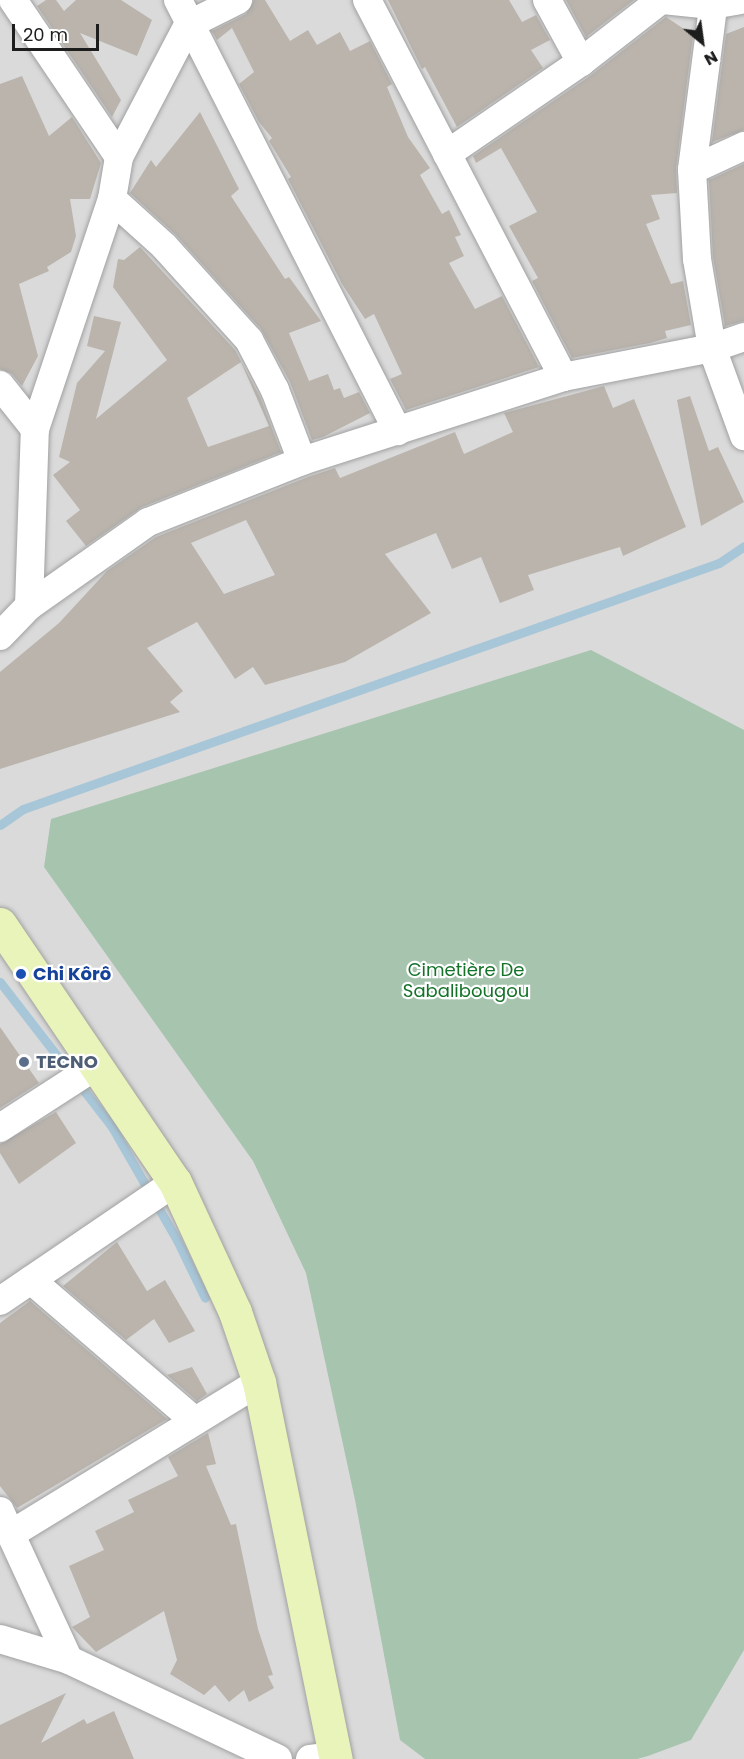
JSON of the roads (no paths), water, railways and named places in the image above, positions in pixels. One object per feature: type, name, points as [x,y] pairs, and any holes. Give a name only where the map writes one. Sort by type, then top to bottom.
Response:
[{"type":"main road","points":[[0,924],[175,1182],[235,1312],[259,1382],[327,1758]]},
{"type":"street","points":[[183,13],[238,0]]},
{"type":"street","points":[[367,0],[562,376]]},
{"type":"street","points":[[547,0],[581,62]]},
{"type":"street","points":[[447,154],[581,62],[662,0],[713,2],[740,0]]},
{"type":"street","points":[[713,2],[692,170],[697,259],[712,348],[744,436]]},
{"type":"street","points":[[10,7],[119,157]]},
{"type":"street","points":[[29,606],[35,429],[112,199],[119,157],[183,13]]},
{"type":"street","points":[[183,13],[398,431]]},
{"type":"street","points":[[692,170],[744,147]]},
{"type":"street","points":[[112,199],[164,246],[249,340],[275,390],[302,460]]},
{"type":"street","points":[[0,636],[29,606],[148,522],[302,460],[398,431],[562,376],[712,348],[744,337]]},
{"type":"street","points":[[0,385],[35,429]]},
{"type":"street","points":[[0,1128],[96,1066]]},
{"type":"street","points":[[0,1301],[175,1182]]},
{"type":"street","points":[[31,1280],[195,1421]]},
{"type":"street","points":[[69,1660],[5,1523],[195,1421],[259,1382]]},
{"type":"street","points":[[0,1639],[69,1660],[278,1759]]},
{"type":"waterway","points":[[0,825],[23,809],[719,563],[744,546]]},
{"type":"waterway","points":[[0,982],[112,1127],[177,1240],[205,1298]]},
{"type":"place","name":"Chi Kôrô","points":[[21,974]]},
{"type":"place","name":"TECNO","points":[[24,1062]]},
{"type":"park label","name":"Cimetière De Sabalibougou","points":[[466,981]]}]
